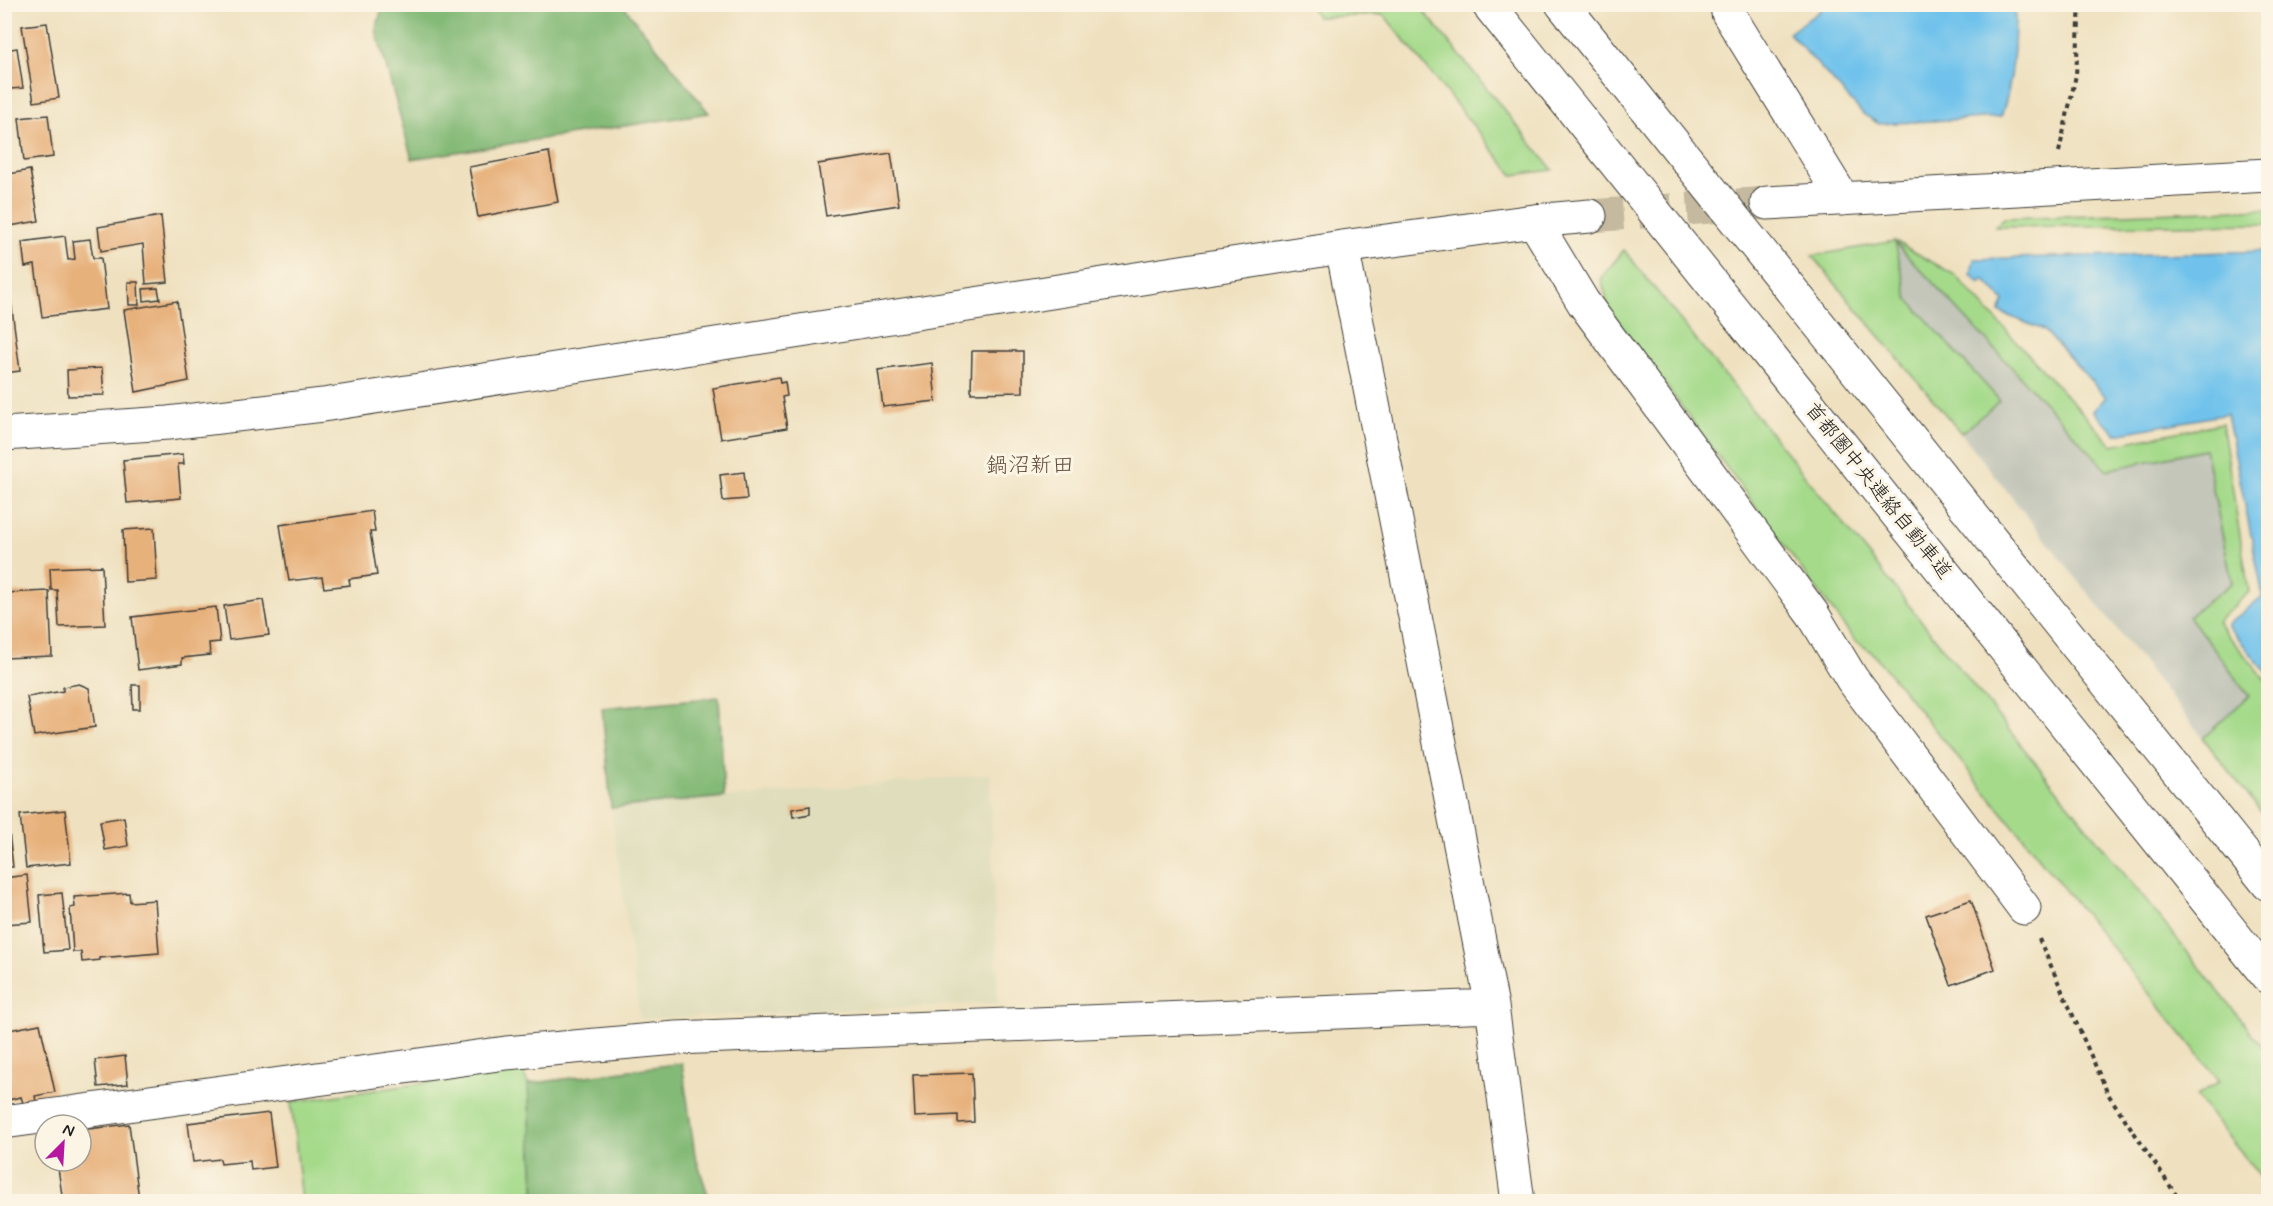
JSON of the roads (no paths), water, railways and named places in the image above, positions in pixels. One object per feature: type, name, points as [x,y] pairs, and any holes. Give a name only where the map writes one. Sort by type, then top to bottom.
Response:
[{"type":"main road","name":"首都圏中央連絡自動車道","points":[[1488,4],[2268,977]]},
{"type":"main road","points":[[1562,4],[2268,884]]},
{"type":"main road","points":[[1727,4],[1728,13],[1843,199]]},
{"type":"main road","points":[[1767,203],[2268,175]]},
{"type":"main road","points":[[4,434],[168,423],[323,405],[1342,247],[1534,221],[1590,216]]},
{"type":"main road","points":[[1534,221],[1582,302],[1812,612],[1851,679],[2024,908]]},
{"type":"main road","points":[[1342,247],[1492,1006],[1518,1202]]},
{"type":"main road","points":[[4,1122],[506,1053],[676,1038],[1492,1006]]},
{"type":"water","points":[[1818,5],[2015,5],[2011,75],[2001,117],[1879,124],[1863,114],[1789,33],[1821,10]]},
{"type":"water","points":[[2268,251],[2268,674],[2227,625],[2263,596],[2227,414],[2116,434],[2093,411],[2106,397],[2044,330],[1999,312],[2004,301],[1984,279],[1980,283],[1971,274],[1974,259]]},
{"type":"tunnel","points":[[1590,216],[1767,203]]},
{"type":"district","name":"鍋沼新田","points":[[1030,466]]}]
